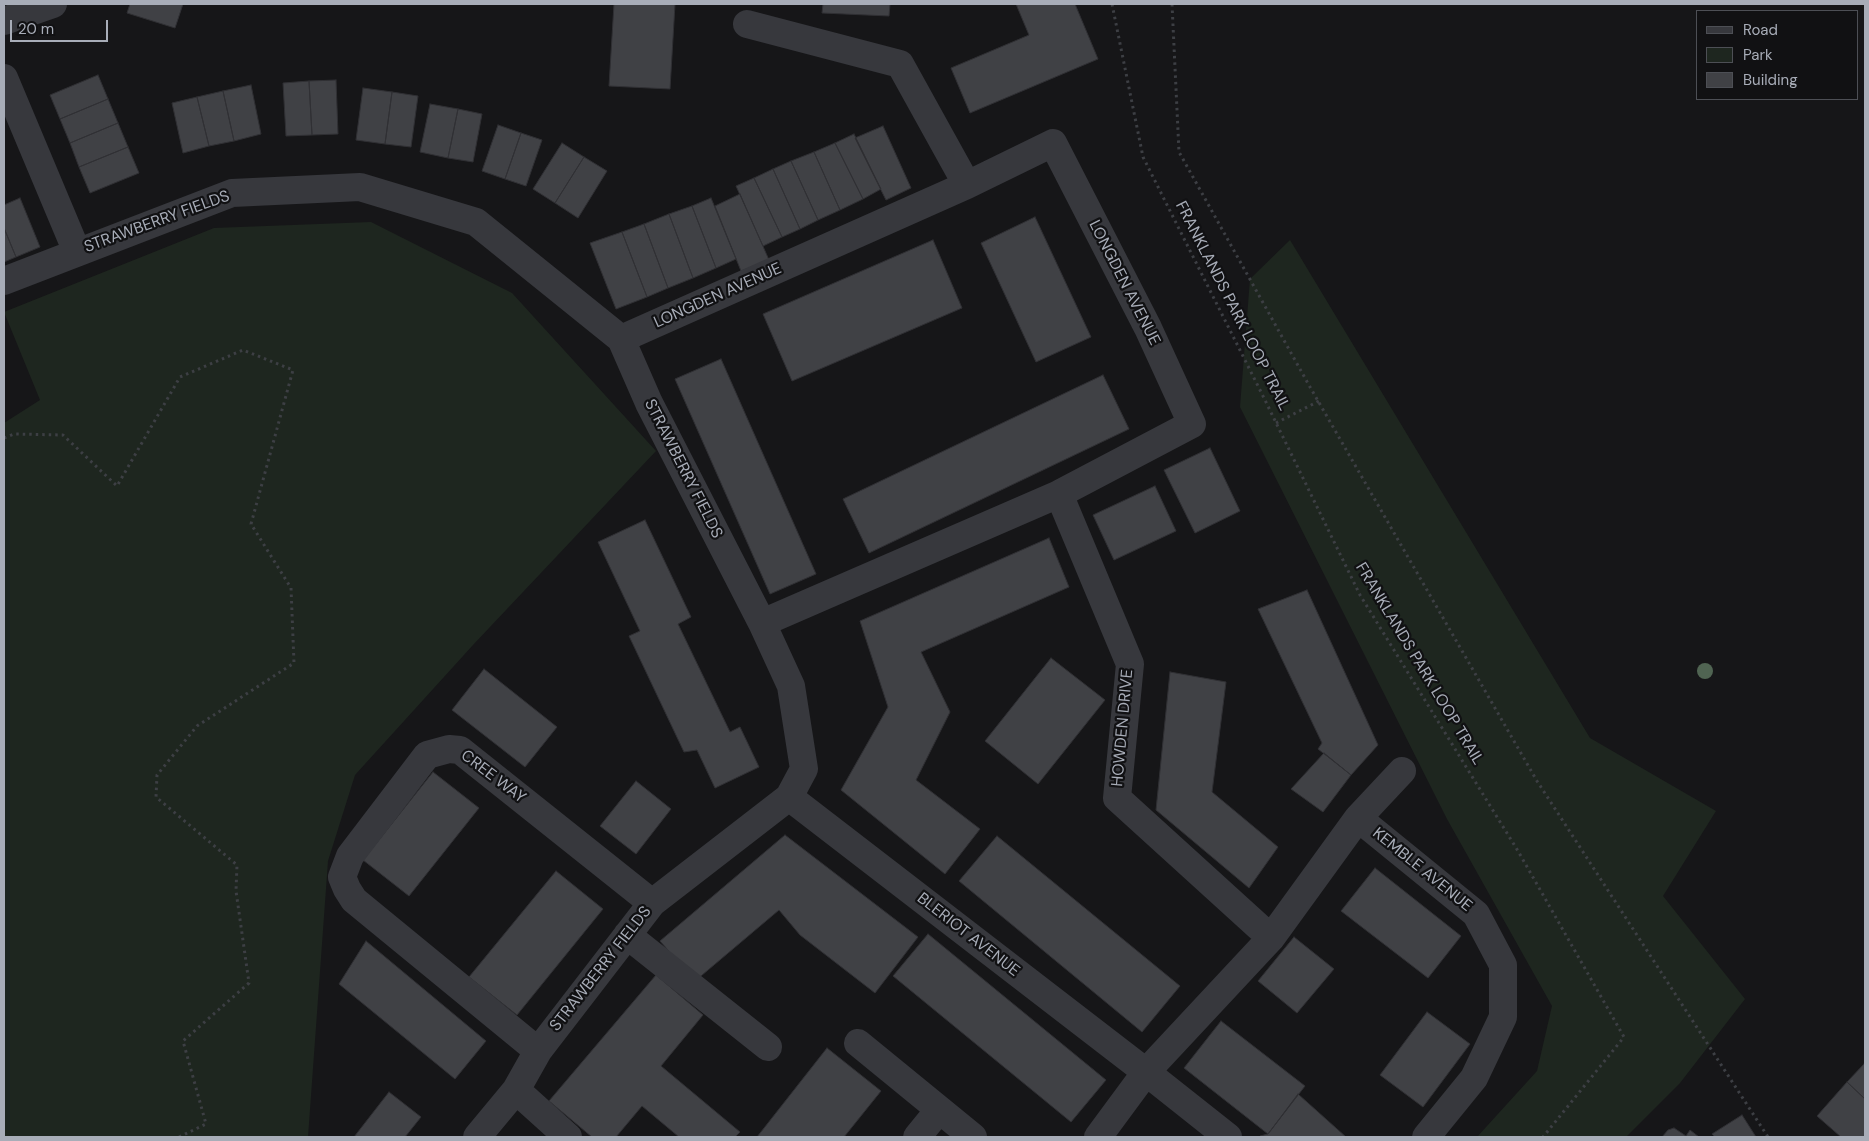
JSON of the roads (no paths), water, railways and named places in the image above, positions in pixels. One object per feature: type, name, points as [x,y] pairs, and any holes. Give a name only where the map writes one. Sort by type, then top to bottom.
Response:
[{"type":"street","points":[[4,21],[53,4]]},
{"type":"street","points":[[747,24],[900,64],[967,186]]},
{"type":"street","points":[[4,78],[77,252]]},
{"type":"street","name":"LONGDEN AVENUE","points":[[621,339],[967,186],[1053,143],[1148,328],[1192,424],[1059,494],[762,623]]},
{"type":"street","name":"STRAWBERRY FIELDS","points":[[4,281],[232,193],[360,187],[476,222],[621,339],[649,402],[762,623],[791,686],[804,769],[790,797],[652,903],[538,1051],[516,1090],[478,1137]]},
{"type":"street","name":"HOWDEN DRIVE","points":[[1059,494],[1130,664],[1117,798],[1271,938]]},
{"type":"street","name":"CREE WAY","points":[[538,1051],[354,900],[342,877],[350,856],[427,755],[449,749],[460,750],[652,903]]},
{"type":"street","name":"KEMBLE AVENUE","points":[[1146,1072],[1271,938],[1358,818],[1402,771]]},
{"type":"street","name":"BLERIOT AVENUE","points":[[790,797],[1146,1072]]},
{"type":"street","name":"KEMBLE AVENUE","points":[[1358,818],[1476,914],[1503,965],[1503,1017],[1474,1078],[1426,1137]]},
{"type":"street","points":[[628,935],[768,1047]]},
{"type":"street","points":[[858,1043],[973,1137]]},
{"type":"street","points":[[1098,1137],[1146,1072],[1228,1137]]},
{"type":"street","points":[[516,1090],[568,1137]]},
{"type":"street","points":[[917,1137],[939,1110]]}]
